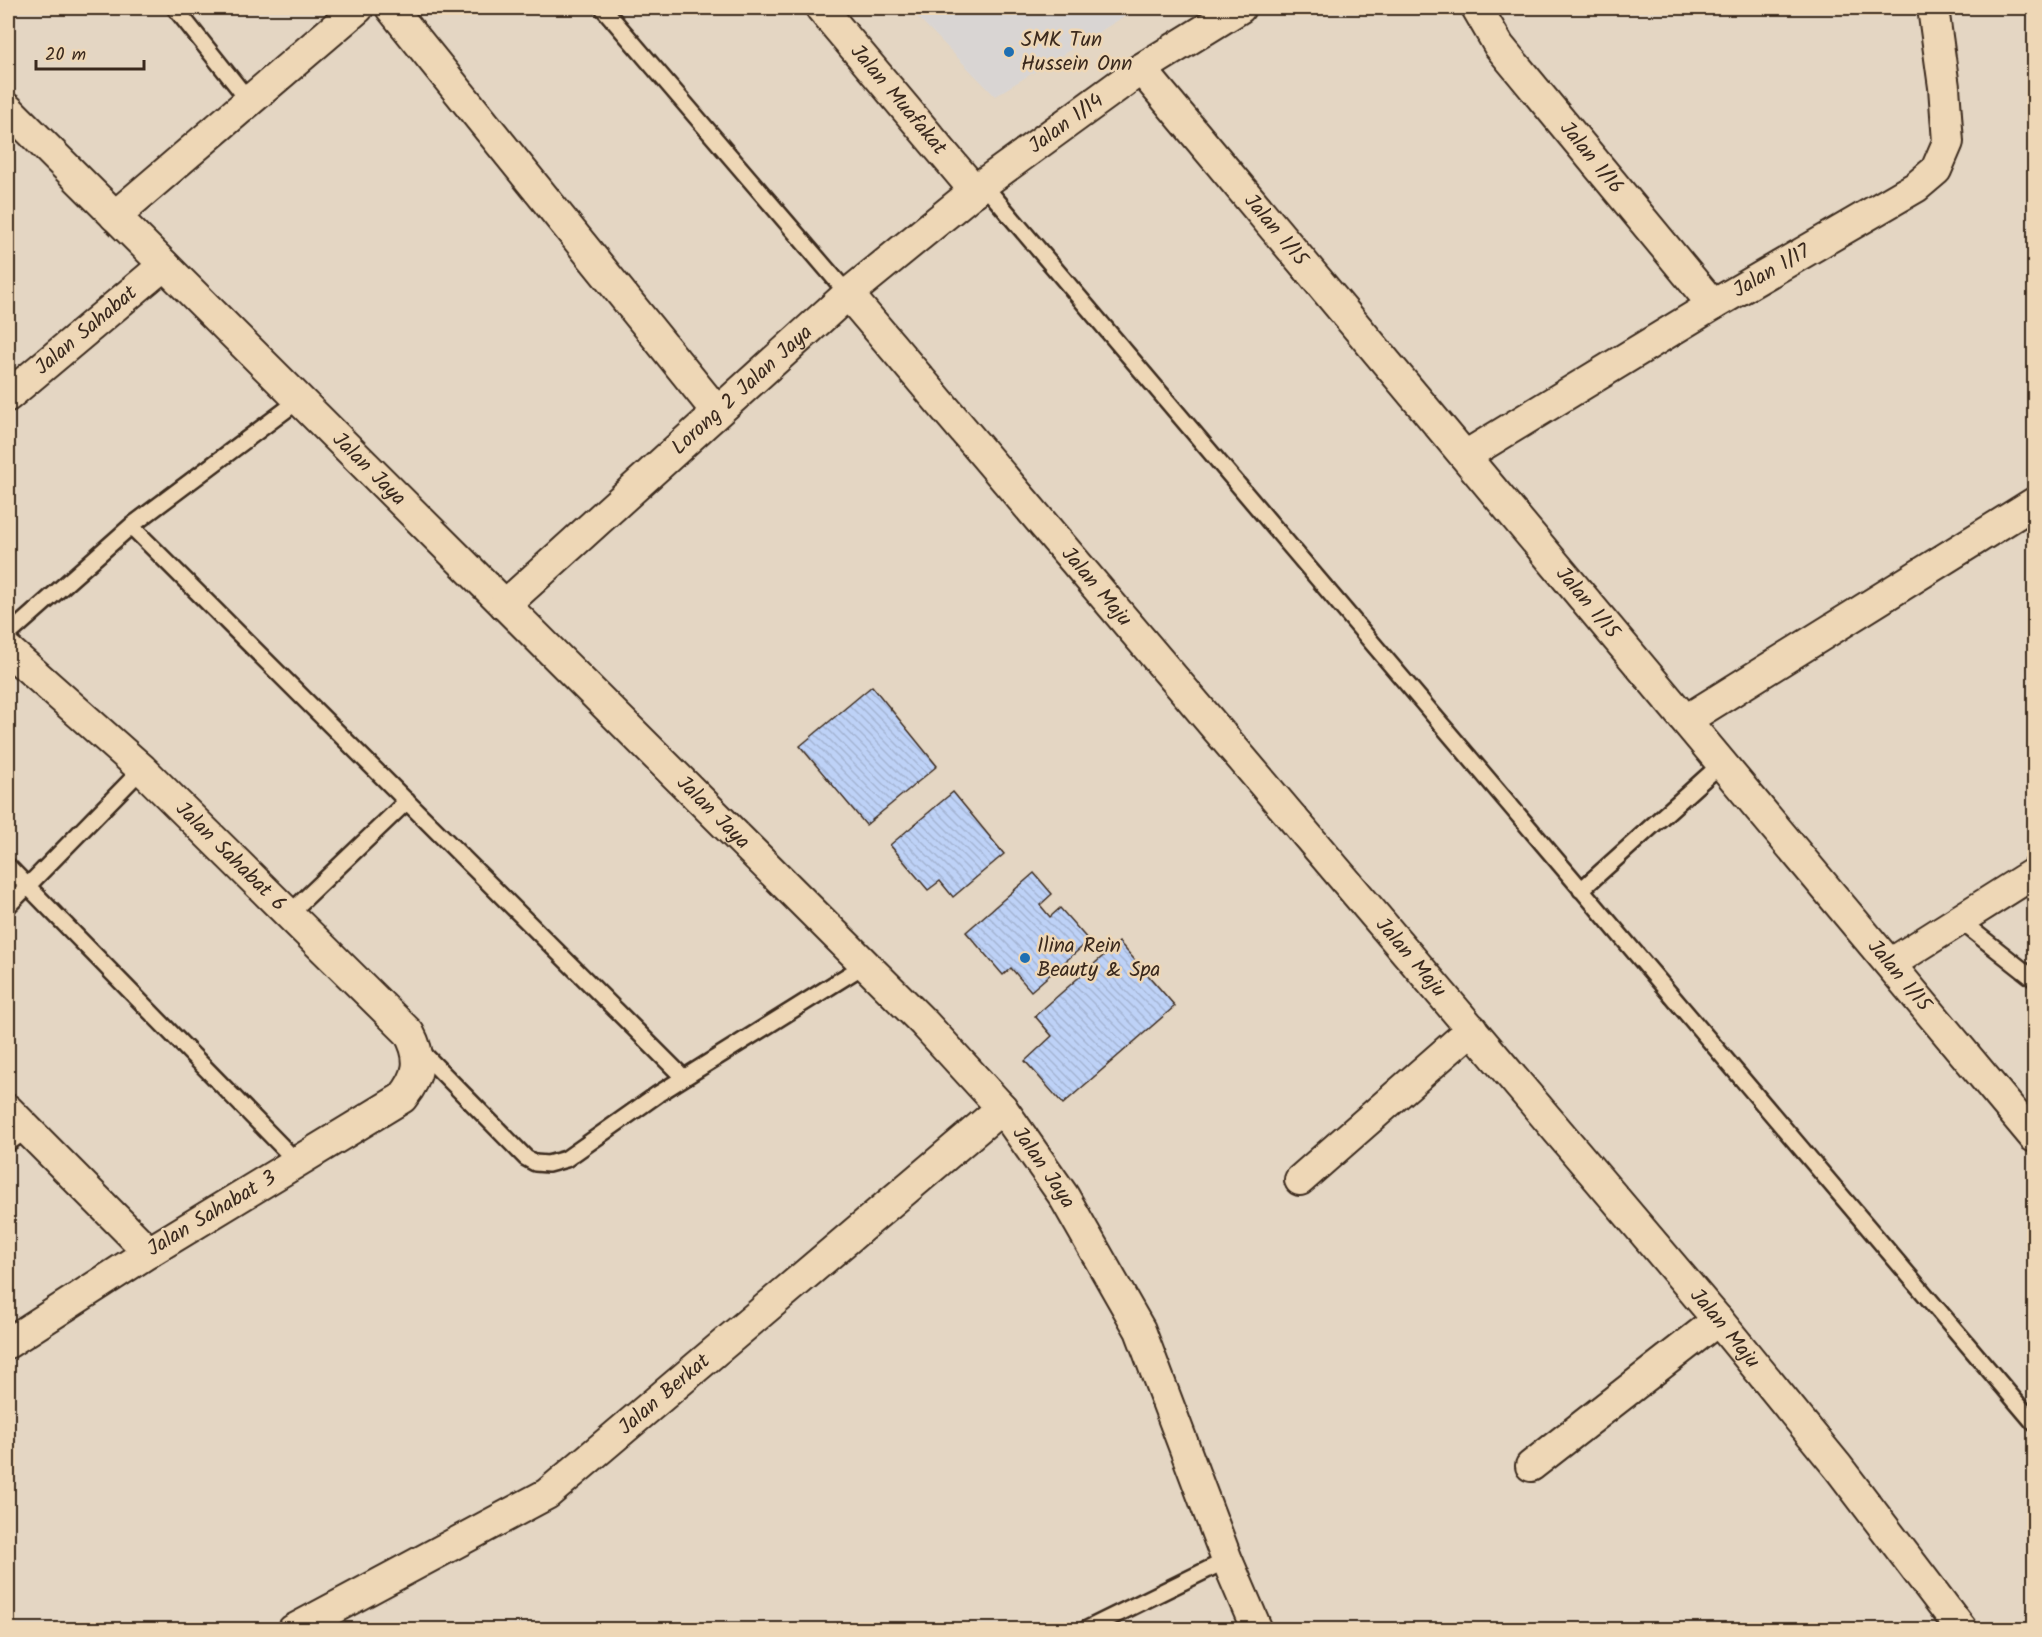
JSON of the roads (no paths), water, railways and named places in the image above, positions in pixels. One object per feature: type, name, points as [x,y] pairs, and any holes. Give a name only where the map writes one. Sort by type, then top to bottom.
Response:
[{"type":"street","points":[[115,216],[358,8]]},
{"type":"street","points":[[391,8],[717,412]]},
{"type":"street","name":"Jalan Muafakat","points":[[821,8],[979,188]]},
{"type":"street","name":"Jalan 1/14","points":[[979,188],[1142,69],[1240,8]]},
{"type":"street","name":"Jalan 1/16","points":[[1477,8],[1499,46],[1713,304]]},
{"type":"street","name":"Jalan 1/17","points":[[1465,456],[1713,304],[1916,188],[1936,170],[1948,142],[1944,87],[1933,8]]},
{"type":"street","name":"Jalan 1/15","points":[[1142,69],[2034,1137]]},
{"type":"street","name":"Jalan Jaya","points":[[8,109],[866,964],[1002,1108],[1063,1195],[1140,1330],[1227,1560],[1257,1629]]},
{"type":"street","name":"Lorong 2 Jalan Jaya","points":[[505,605],[848,294],[979,188]]},
{"type":"street","name":"Jalan Sahabat","points":[[8,396],[164,265]]},
{"type":"street","name":"Jalan Maju","points":[[848,294],[1718,1320],[1838,1467],[1962,1629]]},
{"type":"street","points":[[1686,720],[2034,503]]},
{"type":"street","name":"Jalan Sahabat 6","points":[[8,650],[142,769],[409,1033],[416,1046]]},
{"type":"street","points":[[1890,964],[2034,873]]},
{"type":"street","points":[[1300,1180],[1472,1029]]},
{"type":"street","name":"Jalan Sahabat 3","points":[[8,1343],[149,1252],[402,1098],[414,1083],[418,1065],[416,1046]]},
{"type":"street","name":"Jalan Berkat","points":[[293,1629],[547,1494],[1002,1108]]},
{"type":"street","points":[[14,1128],[149,1252]]},
{"type":"street","points":[[1531,1466],[1718,1320]]},
{"type":"lane","points":[[175,8],[249,101]]},
{"type":"lane","points":[[603,8],[848,294]]},
{"type":"lane","points":[[979,188],[2034,1423]]},
{"type":"lane","points":[[8,635],[131,526],[299,400]]},
{"type":"lane","points":[[131,526],[684,1078]]},
{"type":"lane","points":[[1581,890],[1722,763]]},
{"type":"lane","points":[[8,906],[142,769]]},
{"type":"lane","points":[[289,914],[407,801]]},
{"type":"lane","points":[[8,866],[297,1162]]},
{"type":"lane","points":[[1958,919],[2034,979]]},
{"type":"lane","points":[[416,1046],[526,1158],[535,1163],[548,1164],[566,1160],[684,1078],[866,964]]},
{"type":"lane","points":[[1085,1629],[1227,1560]]},
{"type":"place","name":"SMK Tun Hussein Onn","points":[[1009,52]]},
{"type":"place","name":"Ilina Rein Beauty & Spa","points":[[1025,958]]}]
